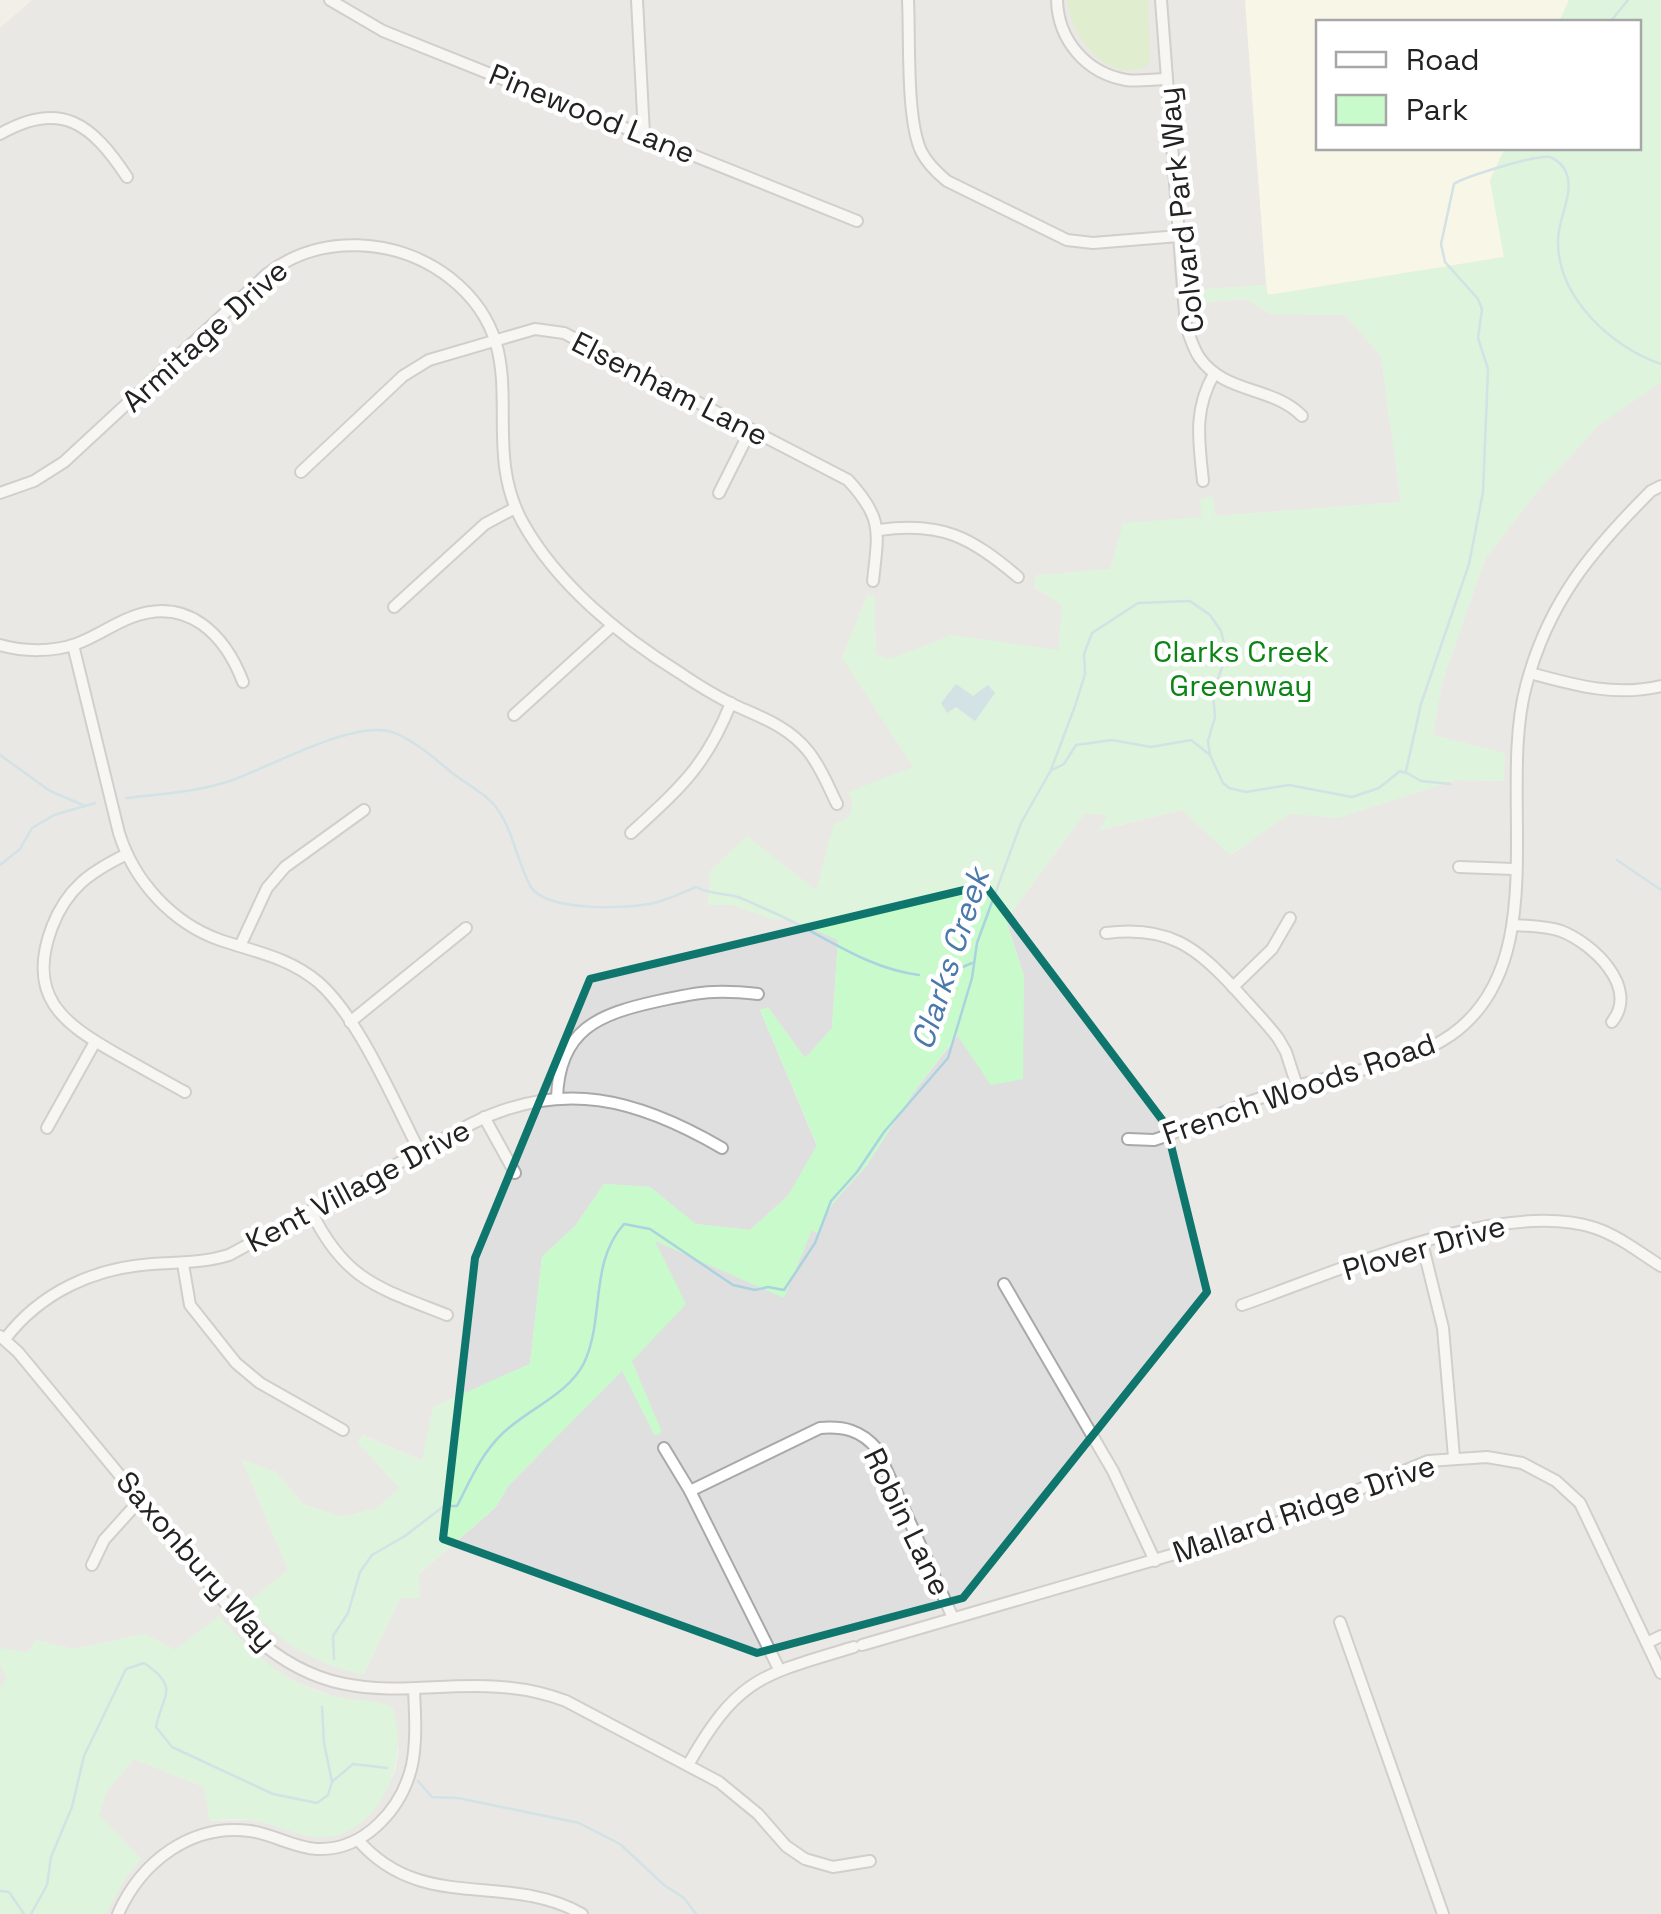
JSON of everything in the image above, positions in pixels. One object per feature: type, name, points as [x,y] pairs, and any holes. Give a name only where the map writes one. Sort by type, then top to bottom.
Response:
[{"type":"street","name":"Pinewood Lane","points":[[330,0],[384,30],[857,221]]},
{"type":"street","points":[[637,0],[644,134]]},
{"type":"street","points":[[908,0],[915,133],[936,172],[1067,240],[1093,243],[1179,236]]},
{"type":"street","points":[[1057,0],[1067,42],[1094,70],[1128,80],[1167,79]]},
{"type":"street","name":"Colvard Park Way","points":[[1162,0],[1186,326],[1198,356],[1214,374],[1236,386],[1288,401],[1302,416]]},
{"type":"street","points":[[0,134],[40,117],[70,120],[104,144],[127,177]]},
{"type":"street","name":"Armitage Drive","points":[[0,493],[34,482],[64,462],[267,274],[297,254],[336,244],[360,245],[423,261],[446,275],[472,300],[496,339],[503,374],[503,460],[515,508],[553,566],[614,625],[680,674],[778,724],[804,746],[837,804]]},
{"type":"street","name":"Elsenham Lane","points":[[301,472],[403,376],[429,360],[535,329],[564,333],[848,480],[864,498],[879,530]]},
{"type":"street","points":[[1203,482],[1198,412],[1214,374]]},
{"type":"street","points":[[719,493],[751,430]]},
{"type":"street","name":"French Woods Road","points":[[1128,1140],[1154,1140],[1297,1086],[1416,1054],[1450,1036],[1476,1013],[1496,985],[1514,924],[1516,760],[1522,702],[1530,672],[1552,614],[1582,565],[1637,505],[1661,486]]},
{"type":"street","points":[[394,607],[485,524],[515,508]]},
{"type":"street","points":[[874,580],[879,530],[911,525],[948,531],[983,547],[1018,576]]},
{"type":"street","points":[[0,646],[37,650],[73,645],[142,614],[182,615],[220,638],[243,682]]},
{"type":"street","points":[[514,715],[614,625]]},
{"type":"street","points":[[73,645],[126,854],[143,883],[169,909],[202,932],[284,960],[327,990],[350,1022],[420,1152]]},
{"type":"street","points":[[1530,672],[1599,690],[1631,691],[1661,686]]},
{"type":"street","points":[[631,833],[694,773],[712,748],[731,703]]},
{"type":"street","points":[[240,946],[267,888],[285,866],[364,810]]},
{"type":"street","points":[[126,854],[91,872],[66,897],[42,960],[45,988],[56,1010],[76,1030],[185,1092]]},
{"type":"street","points":[[1459,867],[1514,869]]},
{"type":"street","points":[[1233,987],[1272,949],[1290,918]]},
{"type":"street","points":[[1514,924],[1559,930],[1595,951],[1618,987],[1620,1007],[1612,1022]]},
{"type":"street","points":[[350,1022],[466,928]]},
{"type":"street","points":[[1106,934],[1136,930],[1180,941],[1204,956],[1278,1038],[1297,1086]]},
{"type":"street","points":[[556,1098],[558,1076],[568,1049],[582,1032],[606,1014],[709,990],[758,994]]},
{"type":"street","points":[[47,1128],[96,1042]]},
{"type":"street","name":"Kent Village Drive","points":[[2,1338],[40,1303],[74,1283],[124,1268],[183,1264],[229,1255],[512,1105],[556,1098],[652,1112],[722,1148]]},
{"type":"street","points":[[484,1117],[516,1173]]},
{"type":"street","points":[[311,1212],[327,1243],[352,1270],[384,1290],[447,1315]]},
{"type":"street","name":"Plover Drive","points":[[1242,1305],[1422,1243],[1503,1222],[1552,1220],[1595,1228],[1661,1266]]},
{"type":"street","points":[[1422,1243],[1443,1328],[1454,1457]]},
{"type":"street","points":[[183,1264],[190,1305],[236,1363],[260,1383],[343,1430]]},
{"type":"street","points":[[1004,1284],[1113,1471],[1155,1561]]},
{"type":"street","name":"Saxonbury Way","points":[[2,1338],[250,1632],[281,1659],[313,1676],[348,1687],[493,1685],[544,1693],[688,1765],[738,1795],[786,1846],[805,1859],[833,1866],[870,1861]]},
{"type":"street","name":"Robin Lane","points":[[690,1491],[820,1428],[854,1430],[877,1449],[954,1618]]},
{"type":"street","points":[[664,1448],[690,1491],[779,1669]]},
{"type":"street","name":"Mallard Ridge Drive","points":[[688,1765],[712,1723],[731,1701],[779,1669],[1155,1561],[1285,1520],[1428,1461],[1454,1457],[1522,1463],[1568,1490],[1589,1517],[1661,1673]]},
{"type":"street","points":[[92,1565],[115,1524],[140,1500]]},
{"type":"street","points":[[1340,1622],[1443,1914]]},
{"type":"street","points":[[1647,1643],[1661,1636]]},
{"type":"street","points":[[118,1914],[130,1890],[155,1861],[201,1835],[248,1831],[318,1849],[358,1840],[389,1813],[409,1774],[415,1742],[414,1689]]},
{"type":"street","points":[[358,1840],[387,1869],[417,1883],[556,1902],[582,1914]]},
{"type":"highlighted area","points":[[985,885],[1166,1125],[1207,1292],[963,1598],[757,1653],[443,1539],[475,1258],[590,979]]},
{"type":"shaded area","points":[[32,0],[1245,0],[1266,285],[1193,290],[1193,303],[1246,299],[1271,314],[1345,315],[1381,356],[1401,502],[1215,516],[1213,496],[1201,517],[1110,569],[1034,587],[1062,605],[1059,650],[838,940],[832,1029],[805,1058],[768,1008],[760,1010],[817,1146],[788,1196],[750,1230],[695,1224],[650,1187],[604,1184],[576,1225],[542,1257],[530,1364],[434,1407],[423,1461],[363,1435],[359,1443],[400,1488],[377,1508],[342,1517],[303,1504],[276,1472],[242,1460],[288,1570],[245,1605],[364,1674],[400,1598],[419,1574],[496,1507],[508,1486],[622,1370],[655,1435],[631,1361],[654,1240],[812,1229],[817,1233],[833,1203],[867,1165],[913,1093],[958,1035],[1024,976],[1006,920],[1085,813],[1108,815],[1101,830],[1182,810],[1231,855],[1290,813],[1338,818],[1455,780],[1504,781],[1504,753],[1433,735],[1442,683],[1485,559],[1536,493],[1600,424],[1661,382],[1661,1914],[106,1914],[125,1878],[141,1859],[98,1815],[107,1791],[134,1759],[204,1787],[211,1821],[271,1824],[379,1803],[395,1772],[399,1751],[392,1707],[335,1697],[296,1682],[273,1669],[219,1617],[175,1650],[145,1634],[73,1649],[37,1640],[0,1688],[0,28]]},
{"type":"shaded area","points":[[1245,0],[1569,0],[1560,20],[1316,20],[1316,150],[1504,150],[1490,180],[1504,257],[1267,295]]},
{"type":"green space","points":[[1068,0],[1148,0],[1150,64],[1136,70],[1121,70],[1095,55],[1075,29]]},
{"type":"green space","name":"Clarks Creek Greenway","points":[[1569,0],[1661,0],[1661,382],[1600,424],[1536,493],[1485,559],[1442,683],[1433,735],[1505,753],[1504,781],[1455,780],[1338,818],[1290,814],[1230,855],[1182,810],[1099,830],[1107,815],[1085,813],[1006,920],[1024,976],[1023,1079],[991,1085],[957,1035],[913,1093],[867,1165],[833,1203],[817,1233],[812,1230],[784,1298],[655,1241],[686,1304],[632,1361],[662,1432],[655,1436],[622,1371],[508,1486],[496,1507],[419,1573],[420,1598],[400,1598],[363,1675],[327,1664],[285,1641],[245,1604],[288,1570],[242,1460],[276,1472],[303,1504],[342,1517],[377,1508],[399,1488],[358,1443],[362,1435],[422,1461],[433,1407],[530,1364],[542,1257],[576,1225],[604,1184],[650,1187],[696,1224],[750,1230],[788,1196],[817,1145],[760,1010],[768,1007],[805,1058],[832,1028],[838,940],[789,919],[775,920],[732,905],[708,905],[710,871],[747,836],[816,890],[834,823],[851,812],[848,792],[913,767],[842,658],[867,595],[875,596],[876,654],[890,659],[952,635],[1058,650],[1062,606],[1034,586],[1036,575],[1110,569],[1123,523],[1201,517],[1200,499],[1213,496],[1215,516],[1401,502],[1381,356],[1345,315],[1271,314],[1246,299],[1193,303],[1192,290],[1266,285],[1268,295],[1504,257],[1490,180],[1504,150],[1641,150],[1641,20],[1560,20]]},
{"type":"green space","points":[[219,1616],[257,1655],[302,1685],[337,1697],[392,1707],[398,1738],[394,1769],[373,1810],[345,1833],[321,1838],[250,1820],[210,1821],[204,1787],[134,1759],[107,1791],[99,1815],[141,1859],[125,1878],[106,1914],[0,1914],[0,1688],[7,1678],[0,1665],[0,1648],[27,1652],[37,1640],[73,1649],[145,1634],[175,1650]]},
{"type":"water","points":[[956,684],[973,696],[988,685],[995,693],[975,721],[956,707],[947,713],[941,703]]},
{"type":"waterway","points":[[1612,20],[1628,0]]},
{"type":"waterway","name":"Clarks Creek","points":[[1406,771],[1421,704],[1469,564],[1483,492],[1488,369],[1478,338],[1482,309],[1478,299],[1445,262],[1441,244],[1454,184],[1531,159],[1550,157],[1560,163],[1568,180],[1558,240],[1567,281],[1577,300],[1606,332],[1661,364]]},
{"type":"waterway","name":"Clarks Creek","points":[[334,1659],[333,1636],[348,1613],[360,1572],[372,1555],[444,1506],[457,1506],[476,1468],[495,1442],[577,1374],[590,1346],[606,1256],[624,1224],[650,1229],[733,1285],[784,1290],[815,1243],[831,1201],[948,1058],[972,978],[977,943],[1021,823],[1051,770],[1075,706],[1085,674],[1084,654],[1092,633],[1138,603],[1190,601],[1210,615],[1221,631],[1227,654],[1213,692],[1215,717],[1208,741],[1210,755],[1229,788],[1246,792],[1289,785],[1352,797],[1379,788],[1400,771],[1405,773]]},
{"type":"waterway","points":[[126,798],[217,785],[352,733],[388,731],[418,746],[493,804],[508,828],[531,887],[553,901],[588,907],[626,907],[659,902],[696,887],[743,899],[860,957],[919,975]]},
{"type":"waterway","name":"Clarks Creek","points":[[1052,770],[1064,764],[1076,745],[1112,740],[1151,747],[1191,740],[1210,755]]},
{"type":"waterway","points":[[0,755],[50,791],[83,805]]},
{"type":"waterway","points":[[1407,773],[1421,781],[1450,784]]},
{"type":"waterway","points":[[0,865],[20,849],[32,828],[54,815],[95,803]]},
{"type":"waterway","points":[[1617,860],[1661,890]]},
{"type":"waterway","points":[[929,977],[972,963]]},
{"type":"waterway","name":"Clarks Creek","points":[[31,1914],[47,1885],[51,1857],[72,1807],[84,1756],[126,1669],[144,1663],[162,1679],[166,1692],[156,1727],[172,1747],[273,1794],[317,1803],[328,1795],[332,1782],[322,1707]]},
{"type":"waterway","points":[[333,1781],[353,1764],[387,1768]]},
{"type":"waterway","points":[[418,1781],[432,1797],[458,1798],[579,1823],[620,1844],[684,1898],[696,1914]]},
{"type":"waterway","name":"Clarks Creek","points":[[0,1891],[9,1892],[24,1914]]}]
